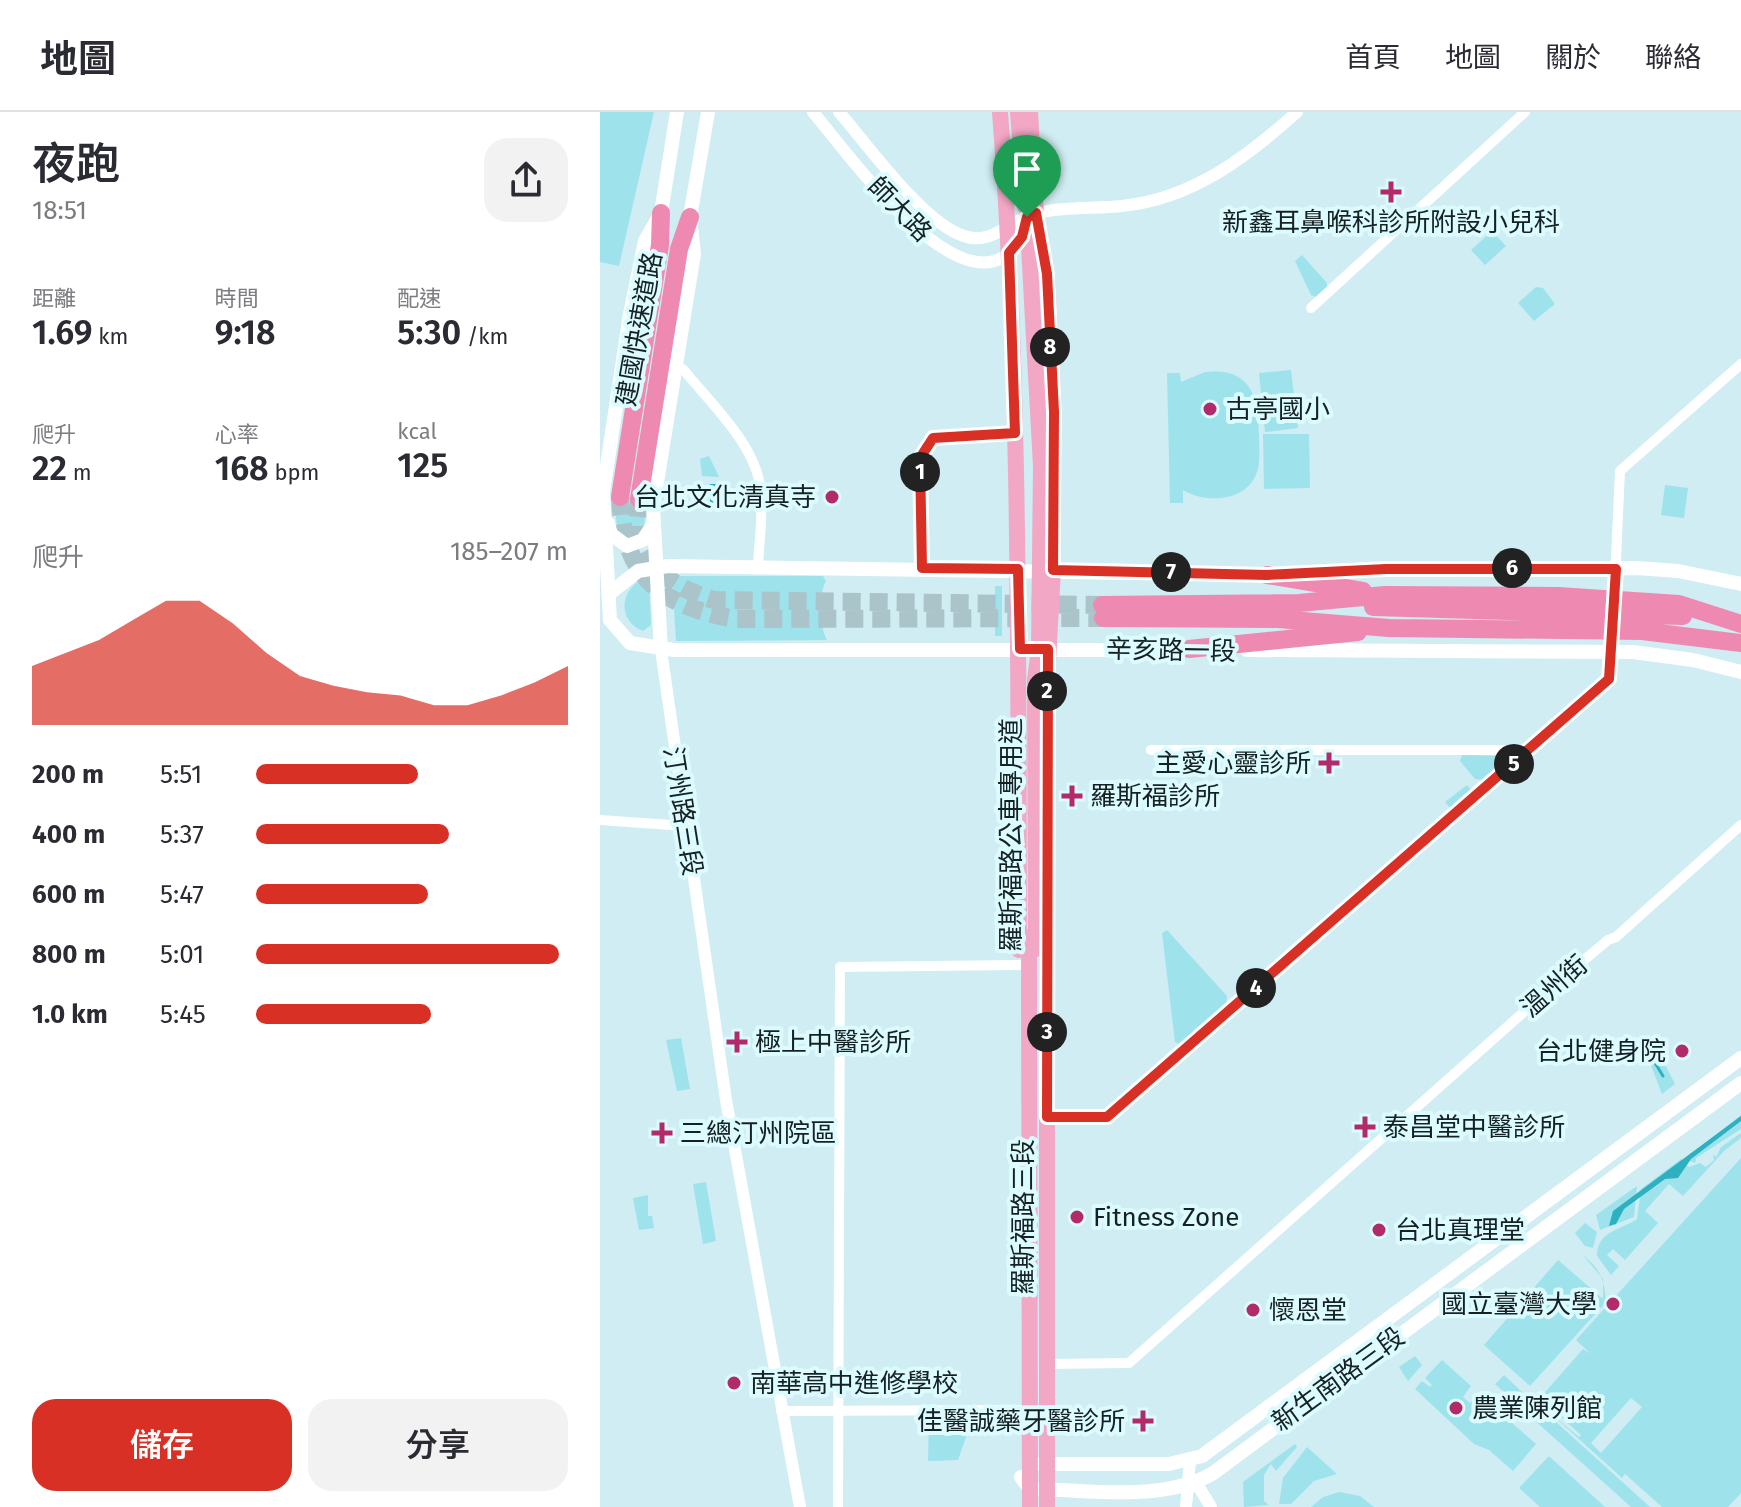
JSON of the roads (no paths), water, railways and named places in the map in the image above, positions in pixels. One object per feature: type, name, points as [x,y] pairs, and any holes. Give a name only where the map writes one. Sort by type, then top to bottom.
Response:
[{"type":"highway","name":"建國快速道路","points":[[620,497],[660,245],[661,213]]},
{"type":"highway","name":"建國快速道路","points":[[639,499],[679,249],[690,217]]},
{"type":"highway","points":[[1267,575],[1385,595]]},
{"type":"highway","points":[[1741,616],[1679,604],[1558,596],[1385,595],[1299,603],[1102,612],[1278,619],[1389,628],[1642,631],[1741,642]]},
{"type":"highway","points":[[1299,603],[1451,611],[1613,612],[1693,616],[1741,625]]},
{"type":"highway","points":[[1679,604],[1741,625]]},
{"type":"highway","points":[[1278,619],[1451,611]]},
{"type":"highway","points":[[1613,612],[1692,624],[1726,633],[1741,642]]},
{"type":"highway","points":[[1189,649],[1389,628]]},
{"type":"highway","points":[[1642,631],[1741,655]]},
{"type":"main road","points":[[677,112],[661,213],[645,241],[630,314],[607,461],[605,569],[610,593],[638,571],[656,566],[1036,569],[1267,575],[1386,569],[1616,569],[1678,571],[1741,584]]},
{"type":"main road","name":"汀州路三段","points":[[661,650],[653,525],[656,485],[694,254],[690,217],[708,112]]},
{"type":"main road","name":"羅斯福路三段","points":[[1000,112],[1024,220],[1047,274],[1054,412],[1036,569],[1035,649],[1019,965],[1023,1049],[1023,1410],[1036,1476]]},
{"type":"main road","points":[[1012,112],[1024,220]]},
{"type":"main road","points":[[1018,112],[1024,220]]},
{"type":"main road","name":"羅斯福路三段","points":[[1023,1507],[1036,1476],[1047,1364],[1047,1117],[1035,649],[1036,569],[1015,433],[1015,247],[1024,220],[1030,112]]},
{"type":"main road","points":[[1015,247],[1035,461],[1036,569]]},
{"type":"main road","points":[[605,512],[611,534],[627,546],[643,540],[653,525]]},
{"type":"main road","name":"辛亥路一段","points":[[610,593],[610,620],[630,643],[661,650],[1611,652],[1693,660],[1741,672]]},
{"type":"main road","name":"羅斯福路公車專用道","points":[[1035,649],[1028,680],[1036,1476]]},
{"type":"main road","name":"新生南路三段","points":[[1190,1461],[1218,1444],[1741,1058]]},
{"type":"main road","name":"新生南路三段","points":[[1036,1476],[1152,1490],[1191,1483],[1212,1474],[1741,1083]]},
{"type":"main road","points":[[1036,1476],[1190,1461]]},
{"type":"main road","points":[[1030,1507],[1036,1476]]},
{"type":"main road","points":[[1036,1476],[1037,1507]]},
{"type":"main road","points":[[1036,1476],[1046,1507]]},
{"type":"street","name":"師大路","points":[[813,112],[918,232],[940,248],[965,258],[993,261],[1015,247]]},
{"type":"street","name":"師大路","points":[[839,112],[940,224],[966,237],[980,239],[1024,220],[1126,206],[1177,192],[1242,160],[1297,112]]},
{"type":"street","points":[[1311,308],[1525,112]]},
{"type":"street","points":[[1047,1117],[1107,1117],[1609,679],[1620,471],[1741,364]]},
{"type":"street","points":[[675,367],[683,369],[739,440],[758,471],[761,493],[758,567]]},
{"type":"street","points":[[922,568],[920,458],[933,438],[1015,433]]},
{"type":"street","name":"汀州路三段","points":[[661,650],[726,1100],[800,1507]]},
{"type":"street","points":[[1151,750],[1530,750]]},
{"type":"street","points":[[600,820],[685,826]]},
{"type":"street","name":"溫州街","points":[[1047,1364],[1129,1363],[1741,825]]},
{"type":"street","points":[[838,1507],[841,1411],[840,967],[921,969],[1019,965]]},
{"type":"street","points":[[781,1411],[1023,1410]]},
{"type":"street","points":[[1186,1507],[1185,1493],[1191,1483],[1190,1461]]},
{"type":"street","points":[[1191,1483],[1200,1489],[1211,1507]]},
{"type":"waterway","points":[[1649,1053],[1663,1076]]},
{"type":"tunnel","points":[[620,497],[629,548],[650,583],[666,596],[709,613],[736,619],[1103,618]]},
{"type":"tunnel","points":[[639,499],[637,533],[649,560],[679,585],[714,600],[1102,605]]},
{"type":"place","name":"新鑫耳鼻喉科診所附設小兒科","points":[[1391,192]]},
{"type":"place","name":"古亭國小","points":[[1210,409]]},
{"type":"place","name":"台北文化清真寺","points":[[832,497]]},
{"type":"place","name":"主愛心靈診所","points":[[1329,763]]},
{"type":"place","name":"羅斯福診所","points":[[1072,796]]},
{"type":"place","name":"極上中醫診所","points":[[737,1042]]},
{"type":"place","name":"台北健身院","points":[[1682,1051]]},
{"type":"place","name":"泰昌堂中醫診所","points":[[1365,1127]]},
{"type":"place","name":"三總汀州院區","points":[[662,1133]]},
{"type":"place","name":"Fitness Zone","points":[[1077,1217]]},
{"type":"place","name":"台北真理堂","points":[[1379,1230]]},
{"type":"place","name":"國立臺灣大學","points":[[1613,1304]]},
{"type":"place","name":"懷恩堂","points":[[1253,1310]]},
{"type":"place","name":"南華高中進修學校","points":[[734,1383]]},
{"type":"place","name":"農業陳列館","points":[[1456,1408]]},
{"type":"place","name":"佳醫誠藥牙醫診所","points":[[1143,1421]]}]
